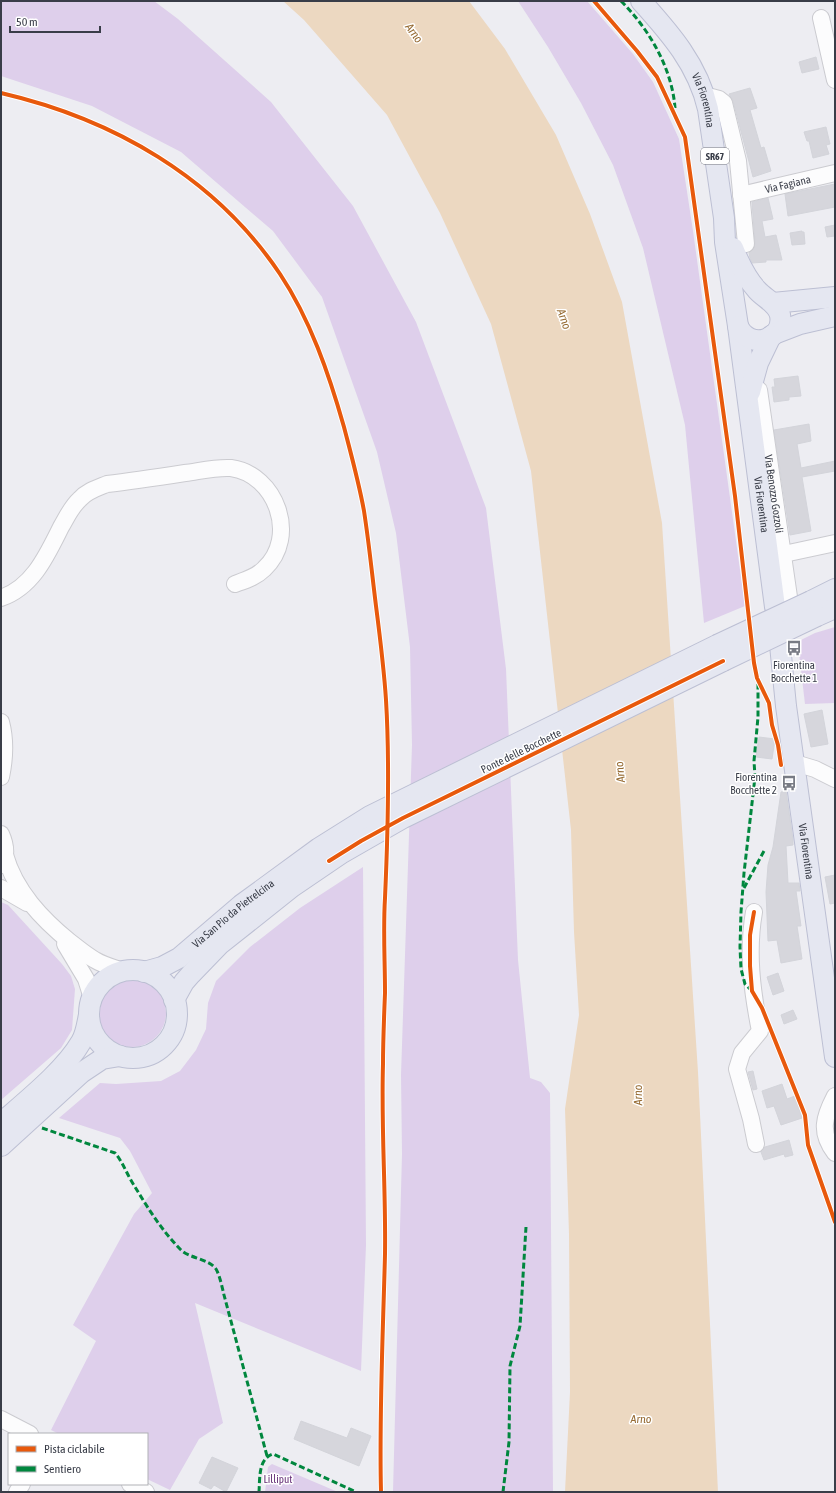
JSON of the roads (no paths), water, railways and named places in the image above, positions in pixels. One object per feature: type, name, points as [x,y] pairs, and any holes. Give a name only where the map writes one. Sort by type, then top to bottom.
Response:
[{"type":"main road","name":"Via Fiorentina","points":[[641,1],[677,43],[694,70],[708,109],[724,218],[726,249],[737,322],[753,397],[782,602]]},
{"type":"main road","name":"Via Fiorentina","points":[[724,218],[730,240],[741,266],[754,286],[777,308],[780,318],[779,325],[763,351],[754,374],[753,397]]},
{"type":"main road","points":[[835,297],[770,301],[757,297],[748,300],[741,306],[737,322],[744,335],[754,340],[765,340],[773,335],[800,324],[835,316]]},
{"type":"main road","points":[[720,653],[835,589]]},
{"type":"main road","points":[[720,653],[826,616],[835,608]]},
{"type":"main road","name":"Via Fiorentina","points":[[780,645],[786,706],[835,1057]]},
{"type":"main road","name":"Ponte delle Bocchette","points":[[324,854],[356,824],[400,801],[720,653]]},
{"type":"main road","name":"Via San Pio da Pietrelcina","points":[[144,972],[162,967],[179,958],[241,905],[324,854]]},
{"type":"main road","name":"Via San Pio da Pietrelcina","points":[[174,1000],[200,963],[219,945],[287,891],[324,854]]},
{"type":"main road","points":[[1,1123],[68,1060],[81,1042],[85,1033],[96,990],[105,981],[115,974],[123,971],[137,970],[151,973],[168,987],[174,1000],[177,1013],[175,1027],[169,1039],[160,1049],[148,1055],[134,1058],[120,1056],[102,1059],[81,1073],[1,1146]]},
{"type":"main road","points":[[91,1007],[92,1029],[98,1040],[108,1050],[120,1056]]},
{"type":"street","points":[[821,18],[835,80]]},
{"type":"street","points":[[704,95],[719,99],[724,103],[738,161],[746,244]]},
{"type":"street","name":"Via Fagiana","points":[[741,195],[835,173]]},
{"type":"street","name":"Via Benozzo Gozzoli","points":[[753,397],[784,554],[782,602]]},
{"type":"street","points":[[1,598],[16,591],[32,577],[42,564],[72,507],[90,491],[107,484],[211,469],[231,468],[247,473],[261,482],[273,496],[280,512],[282,525],[280,541],[275,555],[265,568],[252,578],[235,584]]},
{"type":"street","points":[[784,554],[835,543]]},
{"type":"street","points":[[1,722],[5,744],[1,777]]},
{"type":"street","points":[[794,763],[835,779]]},
{"type":"street","points":[[1,834],[4,842],[3,861],[32,906],[54,928],[96,961],[123,971]]},
{"type":"street","points":[[1,888],[32,906]]},
{"type":"street","points":[[754,912],[750,935],[750,966],[752,991],[760,1031],[742,1053],[737,1069],[751,1119],[756,1144]]},
{"type":"street","points":[[54,928],[89,983],[91,1007]]},
{"type":"street","points":[[835,1096],[825,1116],[824,1122],[828,1143],[835,1153]]},
{"type":"street","points":[[1,1418],[28,1433]]},
{"type":"street","points":[[132,1485],[146,1492]]},
{"type":"water","name":"Arno","points":[[283,1],[469,1],[505,49],[556,135],[590,214],[622,302],[662,523],[698,1072],[718,1492],[565,1492],[570,1392],[569,1234],[565,1109],[579,1015],[574,932],[571,830],[531,471],[491,324],[440,213],[387,115],[304,20]]},
{"type":"place","name":"Fiorentina Bocchette 1","points":[[794,648]]},
{"type":"place","name":"Fiorentina Bocchette 2","points":[[789,783]]},
{"type":"park label","name":"Lilliput","points":[[278,1479]]}]
